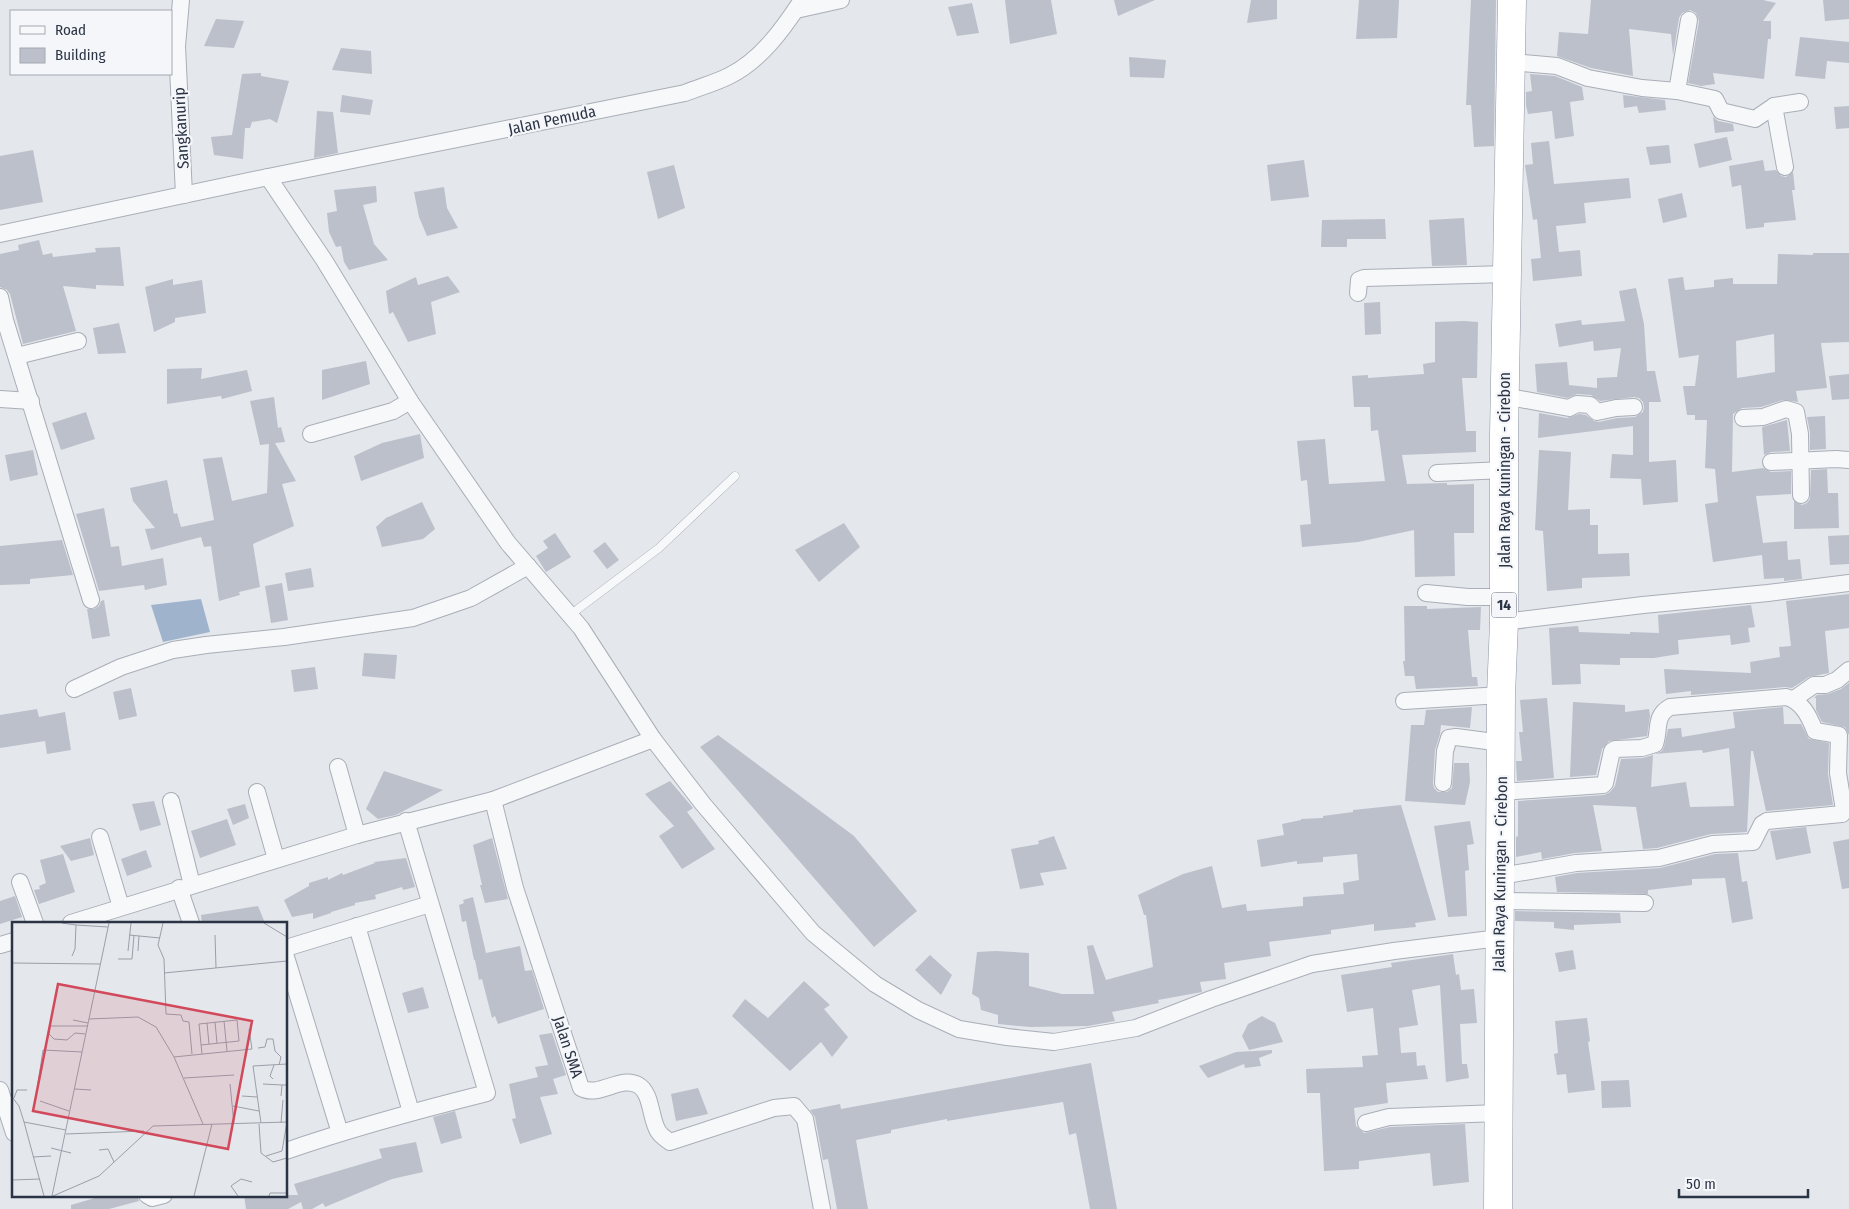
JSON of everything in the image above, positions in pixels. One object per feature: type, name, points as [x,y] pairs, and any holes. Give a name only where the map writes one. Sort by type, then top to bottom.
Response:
[{"type":"highway","name":"Jalan Raya Kuningan - Cirebon","points":[[1498,1209],[1499,938],[1502,792],[1501,695],[1504,609],[1504,396],[1512,0]]},
{"type":"street","name":"Sangkanurip","points":[[181,0],[178,46],[184,195]]},
{"type":"street","points":[[799,5],[842,0]]},
{"type":"street","name":"Jalan Pemuda","points":[[0,234],[268,177],[685,93],[729,76],[748,65],[765,50],[799,5]]},
{"type":"street","points":[[1678,91],[1688,20]]},
{"type":"street","points":[[1510,62],[1557,66],[1588,78],[1642,88],[1678,91],[1715,99],[1721,111],[1755,119],[1774,106],[1800,102]]},
{"type":"street","points":[[1774,106],[1785,167]]},
{"type":"street","points":[[268,177],[324,260],[410,401],[508,543],[581,628],[653,739],[703,804],[813,932],[875,984],[918,1010],[959,1029],[1054,1042],[1136,1028],[1211,999],[1312,964],[1394,951],[1499,938]]},
{"type":"street","points":[[1358,294],[1359,280],[1364,278],[1507,274]]},
{"type":"street","points":[[0,298],[91,600]]},
{"type":"street","points":[[17,356],[78,341]]},
{"type":"street","points":[[1504,396],[1569,408],[1577,404],[1590,405],[1597,412],[1616,408],[1634,408]]},
{"type":"street","points":[[0,399],[31,401]]},
{"type":"street","points":[[311,434],[392,411],[410,401]]},
{"type":"street","points":[[1743,418],[1763,417],[1786,409],[1796,412],[1800,434],[1801,495]]},
{"type":"street","points":[[1772,462],[1849,460]]},
{"type":"street","points":[[1437,473],[1504,470]]},
{"type":"street","points":[[74,689],[120,668],[173,650],[284,638],[413,618],[471,598],[528,566]]},
{"type":"street","points":[[1426,593],[1468,597],[1504,609],[1643,605],[1849,583]]},
{"type":"street","points":[[1794,699],[1814,686],[1824,685],[1837,680],[1849,670]]},
{"type":"street","points":[[1404,701],[1501,695]]},
{"type":"street","points":[[1501,889],[1576,863],[1660,858],[1713,844],[1753,842],[1762,824],[1767,821],[1842,814],[1844,810],[1838,773],[1839,735],[1815,731],[1800,703],[1786,697],[1670,707],[1660,716],[1656,729],[1655,744],[1642,748],[1612,750],[1603,785],[1502,792]]},
{"type":"street","points":[[1443,783],[1445,751],[1449,738],[1456,737],[1502,743]]},
{"type":"street","points":[[74,922],[356,835],[493,800],[653,739]]},
{"type":"street","points":[[338,767],[356,835]]},
{"type":"street","points":[[256,792],[276,859]]},
{"type":"street","name":"Jalan SMA","points":[[493,800],[515,888],[581,1088],[586,1091],[594,1091],[630,1082],[640,1086],[646,1094],[658,1131],[670,1142],[774,1108],[794,1106],[805,1119],[822,1209]]},
{"type":"street","points":[[171,801],[191,922]]},
{"type":"street","points":[[288,1151],[340,1133],[487,1093],[406,821]]},
{"type":"street","points":[[100,837],[121,907]]},
{"type":"street","points":[[20,882],[35,922]]},
{"type":"street","points":[[1501,889],[1644,903]]},
{"type":"street","points":[[288,947],[430,904]]},
{"type":"street","points":[[357,926],[412,1112]]},
{"type":"street","points":[[288,964],[340,1133]]},
{"type":"street","points":[[0,1090],[12,1127]]},
{"type":"street","points":[[1366,1123],[1389,1117],[1499,1113]]},
{"type":"lane","points":[[570,615],[659,548],[735,476]]},
{"type":"water","points":[[201,599],[210,632],[163,642],[151,605]]},
{"type":"building","points":[[1005,0],[1051,0],[1057,34],[1010,44]]},
{"type":"building","points":[[1114,0],[1155,0],[1118,16]]},
{"type":"building","points":[[1251,0],[1277,0],[1277,19],[1247,23]]},
{"type":"building","points":[[1359,0],[1399,0],[1397,38],[1356,39]]},
{"type":"building","points":[[1471,0],[1496,0],[1494,146],[1474,147],[1471,105],[1466,105]]},
{"type":"building","points":[[1591,0],[1763,0],[1776,3],[1763,21],[1771,21],[1771,39],[1768,39],[1764,79],[1713,73],[1715,84],[1701,86],[1688,83],[1699,21],[1696,13],[1690,10],[1682,13],[1679,18],[1673,55],[1671,34],[1629,29],[1633,76],[1591,68],[1557,56],[1559,32],[1588,34]]},
{"type":"building","points":[[1823,0],[1849,0],[1849,19],[1825,21]]},
{"type":"building","points":[[972,3],[979,33],[957,36],[948,7]]},
{"type":"building","points":[[216,19],[244,21],[234,48],[204,46]]},
{"type":"building","points":[[1800,37],[1849,42],[1849,63],[1827,61],[1825,79],[1795,76]]},
{"type":"building","points":[[341,48],[371,51],[372,74],[332,70]]},
{"type":"building","points":[[1129,57],[1166,60],[1164,78],[1130,77]]},
{"type":"building","points":[[261,73],[261,76],[289,81],[277,123],[270,119],[252,122],[250,128],[245,128],[243,159],[214,155],[211,137],[232,135],[242,74]]},
{"type":"building","points":[[1530,74],[1555,76],[1582,87],[1584,100],[1570,102],[1574,136],[1555,139],[1552,111],[1528,114],[1526,92],[1532,91]]},
{"type":"building","points":[[342,95],[373,100],[370,115],[340,112]]},
{"type":"building","points":[[1623,95],[1665,100],[1666,110],[1639,113],[1637,106],[1624,108]]},
{"type":"building","points":[[1849,106],[1849,128],[1836,129],[1834,107]]},
{"type":"building","points":[[317,111],[333,112],[338,153],[314,158]]},
{"type":"building","points":[[1713,117],[1718,121],[1733,124],[1734,131],[1715,133]]},
{"type":"building","points":[[1727,137],[1732,160],[1699,168],[1694,144]]},
{"type":"building","points":[[1549,141],[1554,184],[1629,178],[1631,198],[1584,203],[1586,223],[1556,226],[1559,252],[1580,250],[1582,276],[1533,281],[1531,259],[1541,258],[1537,219],[1533,220],[1525,165],[1533,164],[1531,143]]},
{"type":"building","points":[[1669,145],[1671,163],[1650,165],[1646,147]]},
{"type":"building","points":[[33,150],[43,202],[0,210],[0,156]]},
{"type":"building","points":[[1304,160],[1309,197],[1271,201],[1267,165]]},
{"type":"building","points":[[1763,160],[1765,171],[1776,170],[1781,176],[1786,177],[1793,172],[1795,190],[1792,190],[1796,220],[1764,223],[1764,227],[1746,229],[1741,185],[1732,187],[1729,166]]},
{"type":"building","points":[[674,165],[685,208],[658,219],[647,172]]},
{"type":"building","points":[[376,186],[377,202],[363,205],[374,244],[388,260],[349,270],[344,262],[341,246],[336,247],[329,232],[327,213],[337,211],[334,190]]},
{"type":"building","points":[[444,187],[447,208],[458,228],[427,236],[419,217],[414,192]]},
{"type":"building","points":[[1682,193],[1687,217],[1663,223],[1658,199]]},
{"type":"building","points":[[1464,218],[1467,265],[1432,266],[1429,220]]},
{"type":"building","points":[[1385,219],[1386,239],[1347,239],[1347,247],[1321,247],[1322,220]]},
{"type":"building","points":[[39,240],[43,255],[52,253],[53,257],[96,252],[95,248],[120,247],[124,286],[96,285],[96,289],[63,286],[76,331],[23,344],[10,294],[7,290],[0,287],[0,254],[19,250],[18,245]]},
{"type":"building","points":[[1813,253],[1849,253],[1849,342],[1821,343],[1827,388],[1796,391],[1798,402],[1783,400],[1761,407],[1742,408],[1733,414],[1732,472],[1763,468],[1771,472],[1791,471],[1791,494],[1756,496],[1763,543],[1787,541],[1788,560],[1800,559],[1802,579],[1784,581],[1784,578],[1764,579],[1762,555],[1713,562],[1705,504],[1718,502],[1715,469],[1705,468],[1707,420],[1695,420],[1695,415],[1687,415],[1683,386],[1695,386],[1699,355],[1679,358],[1668,279],[1683,277],[1685,290],[1714,287],[1714,280],[1733,278],[1733,284],[1777,284],[1778,254],[1813,255]],"holes":[[[1774,334],[1775,372],[1737,378],[1736,341]]]},
{"type":"building","points":[[448,276],[460,292],[431,302],[436,334],[408,342],[393,312],[389,314],[386,291],[416,277],[418,285]]},
{"type":"building","points":[[173,279],[173,285],[202,280],[206,313],[175,318],[175,322],[154,332],[145,287]]},
{"type":"building","points":[[1636,288],[1644,324],[1647,371],[1655,371],[1661,402],[1649,402],[1649,462],[1676,460],[1678,502],[1643,505],[1641,479],[1610,478],[1612,454],[1633,455],[1633,426],[1538,438],[1539,413],[1567,418],[1579,414],[1586,415],[1599,422],[1635,417],[1643,412],[1643,402],[1639,398],[1634,397],[1600,401],[1591,395],[1577,394],[1568,398],[1537,392],[1535,364],[1567,362],[1569,385],[1597,388],[1597,378],[1617,377],[1621,348],[1594,351],[1593,341],[1559,347],[1555,324],[1581,320],[1582,325],[1625,321],[1619,291]]},
{"type":"building","points":[[1380,302],[1381,334],[1365,335],[1364,303]]},
{"type":"building","points":[[1435,322],[1478,322],[1477,378],[1462,378],[1466,431],[1476,431],[1476,452],[1402,455],[1407,484],[1474,484],[1474,533],[1454,533],[1455,576],[1415,577],[1414,530],[1358,542],[1302,547],[1300,525],[1311,524],[1307,480],[1301,481],[1297,441],[1325,439],[1329,484],[1385,481],[1378,430],[1371,431],[1370,407],[1354,407],[1352,376],[1368,375],[1368,378],[1424,374],[1423,364],[1435,362]]},
{"type":"building","points":[[119,323],[126,353],[98,354],[93,328]]},
{"type":"building","points":[[366,361],[370,384],[322,400],[322,370]]},
{"type":"building","points":[[202,368],[201,379],[247,370],[252,391],[222,399],[221,396],[167,404],[167,369]]},
{"type":"building","points":[[1849,374],[1849,399],[1832,400],[1829,376]]},
{"type":"building","points":[[274,397],[278,428],[281,427],[285,442],[275,443],[296,481],[282,484],[294,526],[253,544],[260,587],[239,592],[240,595],[219,601],[211,546],[204,547],[201,537],[151,550],[145,529],[155,528],[133,501],[130,488],[167,480],[174,514],[177,513],[181,527],[214,520],[203,459],[222,457],[232,501],[267,493],[269,444],[260,445],[250,401]]},
{"type":"building","points":[[86,412],[95,439],[61,450],[52,423]]},
{"type":"building","points":[[1825,416],[1826,449],[1810,450],[1810,432],[1807,417]]},
{"type":"building","points":[[1787,420],[1790,451],[1771,452],[1764,455],[1762,427]]},
{"type":"building","points":[[420,434],[424,458],[361,481],[354,456],[382,443]]},
{"type":"building","points":[[33,450],[38,475],[10,481],[5,455]]},
{"type":"building","points":[[1539,450],[1571,452],[1568,510],[1590,509],[1590,525],[1598,525],[1598,554],[1629,553],[1630,576],[1582,578],[1582,588],[1547,591],[1543,531],[1535,530]]},
{"type":"building","points":[[1827,469],[1828,493],[1838,493],[1839,528],[1794,529],[1794,501],[1802,505],[1810,499],[1811,470]]},
{"type":"building","points":[[422,502],[435,529],[423,539],[382,547],[376,527],[386,518]]},
{"type":"building","points":[[104,508],[111,547],[119,546],[122,566],[163,558],[167,585],[145,590],[144,585],[99,591],[76,514]]},
{"type":"building","points":[[844,523],[860,547],[819,582],[795,550]]},
{"type":"building","points":[[555,533],[571,557],[546,572],[536,556],[548,548],[543,541]]},
{"type":"building","points":[[1849,535],[1849,564],[1830,565],[1828,536]]},
{"type":"building","points":[[62,540],[73,575],[30,579],[30,584],[0,585],[0,546]]},
{"type":"building","points":[[605,542],[619,560],[607,569],[593,551]]},
{"type":"building","points":[[311,568],[314,587],[288,591],[285,573]]},
{"type":"building","points":[[282,583],[288,620],[271,623],[265,586]]},
{"type":"building","points":[[1849,594],[1849,628],[1825,631],[1829,673],[1809,677],[1792,688],[1691,695],[1691,691],[1666,694],[1664,669],[1751,673],[1750,662],[1780,657],[1779,647],[1791,646],[1786,601]]},
{"type":"building","points":[[104,600],[110,636],[92,639],[87,609],[94,609]]},
{"type":"building","points":[[1751,605],[1755,627],[1748,628],[1750,642],[1731,645],[1730,635],[1678,640],[1679,654],[1654,658],[1620,658],[1620,665],[1580,664],[1581,684],[1552,685],[1549,628],[1578,626],[1579,632],[1659,633],[1658,615]]},
{"type":"building","points":[[1404,606],[1427,606],[1427,609],[1481,607],[1480,630],[1468,630],[1472,677],[1477,677],[1478,686],[1416,689],[1414,676],[1405,676],[1403,661],[1405,661]]},
{"type":"building","points":[[364,653],[397,655],[395,679],[362,676]]},
{"type":"building","points":[[315,667],[318,689],[294,692],[291,670]]},
{"type":"building","points":[[1849,683],[1849,735],[1845,727],[1822,722],[1816,710],[1816,698],[1814,698],[1817,695],[1828,694],[1841,689]]},
{"type":"building","points":[[131,688],[137,716],[119,720],[113,692]]},
{"type":"building","points":[[1547,698],[1554,778],[1517,781],[1516,761],[1522,761],[1519,732],[1523,732],[1520,700]]},
{"type":"building","points":[[1573,702],[1625,705],[1625,712],[1649,709],[1650,716],[1647,736],[1609,741],[1602,749],[1596,775],[1570,777]]},
{"type":"building","points":[[1472,707],[1470,728],[1441,725],[1435,750],[1433,783],[1434,788],[1438,792],[1447,792],[1452,788],[1454,763],[1469,763],[1470,782],[1465,805],[1405,801],[1411,725],[1424,725],[1426,710]]},
{"type":"building","points":[[1783,707],[1784,724],[1801,724],[1809,739],[1829,743],[1828,774],[1833,805],[1766,811],[1753,751],[1751,751],[1747,832],[1711,834],[1657,848],[1643,849],[1636,807],[1593,805],[1602,851],[1575,853],[1542,859],[1541,852],[1516,857],[1518,801],[1604,795],[1615,786],[1621,759],[1643,758],[1653,755],[1651,787],[1686,782],[1690,807],[1734,806],[1729,748],[1703,753],[1702,750],[1655,754],[1662,751],[1668,729],[1681,728],[1682,737],[1735,728],[1733,712]]},
{"type":"building","points":[[37,709],[39,717],[65,712],[71,750],[47,754],[45,741],[0,748],[0,715]]},
{"type":"building","points":[[718,735],[854,836],[917,911],[874,947],[700,747]]},
{"type":"building","points":[[384,771],[443,790],[396,815],[378,819],[366,809]]},
{"type":"building","points":[[670,781],[693,808],[687,812],[715,849],[682,869],[659,836],[674,826],[645,794]]},
{"type":"building","points":[[154,801],[161,825],[140,831],[132,804]]},
{"type":"building","points":[[245,804],[249,818],[233,825],[227,809]]},
{"type":"building","points":[[1401,805],[1436,920],[1415,923],[1416,927],[1374,931],[1374,924],[1331,930],[1331,934],[1269,942],[1271,956],[1224,963],[1226,979],[1200,982],[1202,992],[1158,1000],[1159,1003],[1112,1012],[1115,1021],[1088,1026],[1030,1027],[998,1024],[998,1015],[981,1010],[979,998],[972,994],[977,952],[1029,953],[1029,986],[1062,994],[1094,994],[1087,946],[1093,945],[1106,980],[1153,967],[1146,915],[1144,915],[1138,895],[1183,874],[1212,866],[1222,908],[1246,904],[1247,911],[1303,906],[1303,897],[1344,894],[1343,883],[1359,880],[1357,854],[1323,857],[1323,862],[1297,864],[1297,861],[1261,867],[1257,840],[1284,835],[1282,824],[1301,819],[1323,818],[1323,816],[1353,812],[1353,810]]},
{"type":"building","points":[[227,819],[236,845],[200,858],[191,831]]},
{"type":"building","points":[[1470,821],[1474,844],[1467,845],[1469,870],[1465,871],[1467,916],[1448,917],[1434,826]]},
{"type":"building","points":[[1806,827],[1811,853],[1776,860],[1770,831]]},
{"type":"building","points":[[1054,836],[1067,869],[1040,873],[1044,885],[1020,889],[1011,849],[1039,844],[1038,841]]},
{"type":"building","points":[[90,838],[94,855],[71,861],[60,846]]},
{"type":"building","points":[[492,838],[508,899],[485,903],[473,845]]},
{"type":"building","points":[[1849,839],[1849,888],[1842,889],[1833,842]]},
{"type":"building","points":[[146,850],[152,867],[127,876],[121,859]]},
{"type":"building","points":[[1738,853],[1742,882],[1747,881],[1753,919],[1732,923],[1725,878],[1692,879],[1692,885],[1648,890],[1648,894],[1557,892],[1555,877],[1577,873],[1660,868],[1715,854]]},
{"type":"building","points":[[63,854],[75,892],[39,904],[34,890],[40,889],[39,886],[46,883],[40,860]]},
{"type":"building","points":[[406,858],[415,887],[403,890],[402,887],[375,895],[376,899],[355,903],[355,905],[313,919],[313,913],[292,917],[284,900],[309,886],[309,883],[328,877],[328,880],[374,862]]},
{"type":"building","points":[[15,896],[22,917],[0,924],[0,901]]},
{"type":"building","points":[[473,897],[486,953],[520,946],[525,971],[532,970],[544,1009],[498,1024],[495,1016],[492,1018],[482,979],[479,980],[466,921],[462,922],[459,905],[464,903],[463,900]]},
{"type":"building","points":[[258,906],[265,922],[202,922],[201,915]]},
{"type":"building","points":[[1515,911],[1620,913],[1621,923],[1574,925],[1574,930],[1554,928],[1554,922],[1515,921]]},
{"type":"building","points":[[1573,950],[1576,969],[1559,972],[1555,953]]},
{"type":"building","points":[[1453,954],[1456,975],[1459,974],[1461,990],[1474,989],[1477,1023],[1460,1024],[1462,1064],[1467,1064],[1469,1078],[1446,1082],[1440,985],[1412,990],[1418,1025],[1399,1028],[1401,1053],[1416,1052],[1417,1066],[1425,1065],[1428,1079],[1386,1083],[1388,1103],[1354,1108],[1356,1126],[1364,1133],[1390,1127],[1465,1124],[1469,1182],[1433,1186],[1430,1153],[1359,1161],[1359,1169],[1324,1171],[1320,1093],[1307,1093],[1306,1069],[1363,1067],[1362,1056],[1378,1055],[1373,1008],[1347,1012],[1341,975],[1392,967],[1391,963]]},
{"type":"building","points":[[930,955],[952,975],[941,995],[915,970]]},
{"type":"building","points":[[804,981],[830,1005],[824,1009],[848,1037],[832,1057],[821,1042],[790,1071],[732,1016],[745,999],[768,1018]]},
{"type":"building","points":[[423,987],[429,1008],[408,1013],[402,993]]},
{"type":"building","points":[[1262,1016],[1275,1023],[1283,1042],[1249,1050],[1242,1036],[1248,1024]]},
{"type":"building","points":[[1587,1018],[1590,1041],[1588,1042],[1595,1090],[1568,1093],[1566,1074],[1557,1075],[1554,1054],[1558,1053],[1555,1021]]},
{"type":"building","points":[[552,1033],[566,1075],[553,1079],[558,1094],[540,1097],[552,1134],[520,1144],[512,1119],[516,1118],[509,1084],[538,1077],[535,1067],[548,1065],[539,1035]]},
{"type":"building","points":[[1272,1050],[1272,1053],[1259,1058],[1261,1066],[1245,1068],[1244,1064],[1208,1078],[1199,1066],[1236,1052]]},
{"type":"building","points":[[1091,1063],[1117,1209],[1090,1209],[1076,1133],[1069,1135],[1063,1102],[947,1121],[947,1119],[891,1130],[891,1133],[856,1140],[868,1209],[837,1209],[828,1159],[823,1160],[815,1117],[810,1110],[840,1104],[841,1109]]},
{"type":"building","points":[[1629,1080],[1631,1107],[1602,1108],[1601,1081]]},
{"type":"building","points":[[698,1088],[708,1114],[676,1121],[671,1094]]},
{"type":"building","points":[[455,1111],[462,1138],[441,1144],[433,1117]]},
{"type":"building","points":[[416,1142],[423,1172],[392,1179],[325,1207],[323,1203],[312,1209],[303,1209],[301,1202],[288,1209],[246,1209],[244,1196],[298,1195],[294,1184],[382,1158],[379,1149]]},
{"type":"building","points":[[102,1196],[137,1196],[139,1201],[109,1209],[71,1209],[71,1205]]}]
